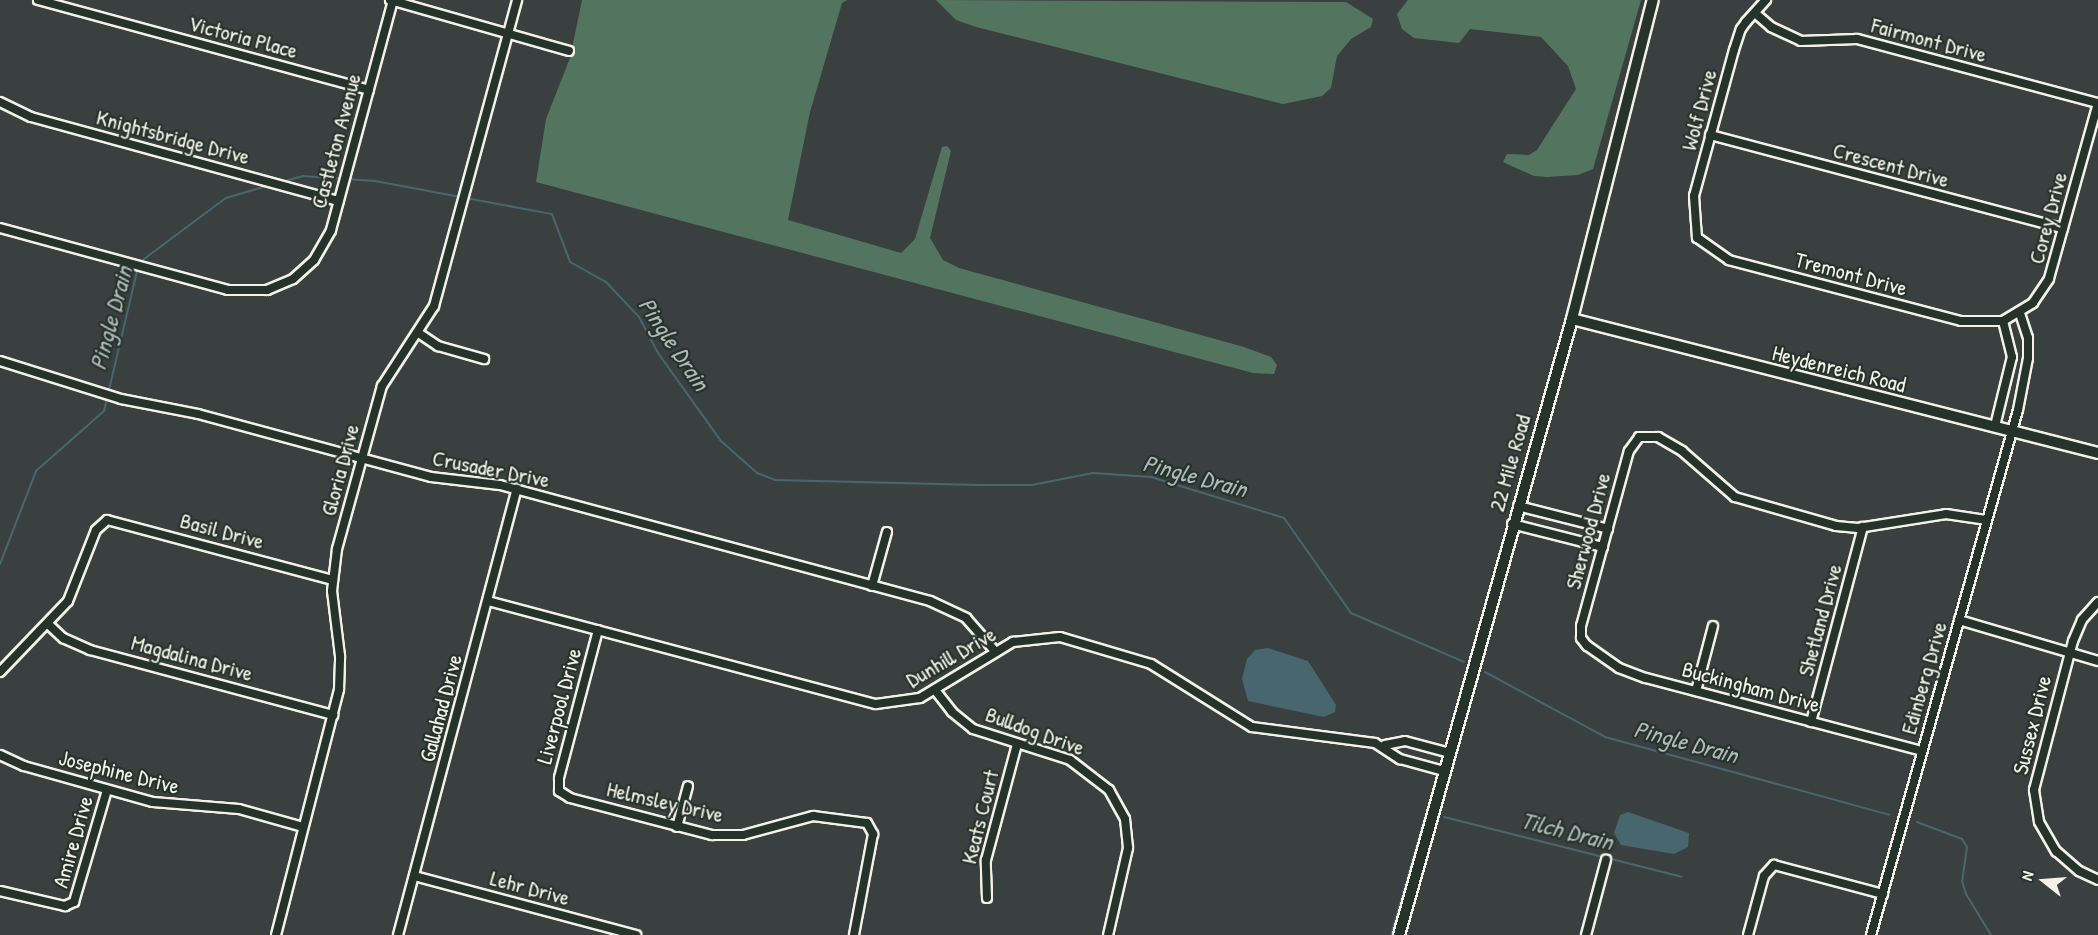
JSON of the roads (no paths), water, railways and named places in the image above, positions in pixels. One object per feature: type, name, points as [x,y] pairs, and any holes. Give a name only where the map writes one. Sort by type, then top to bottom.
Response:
[{"type":"street","name":"Victoria Place","points":[[38,0],[369,90]]},
{"type":"street","name":"Gloria Drive","points":[[276,935],[333,715],[341,667],[332,580],[337,549],[382,386],[420,334],[438,296],[517,0]]},
{"type":"street","name":"22 Mile Road","points":[[1399,935],[1512,524],[1572,319],[1653,0]]},
{"type":"street","name":"Wolf Drive","points":[[1697,238],[1695,196],[1738,37],[1766,0]]},
{"type":"street","name":"Castleton Avenue","points":[[0,228],[228,290],[267,290],[293,279],[321,251],[339,201],[391,1]]},
{"type":"street","points":[[391,1],[508,32],[568,51]]},
{"type":"street","name":"Fairmont Drive","points":[[1755,13],[1795,39],[1857,39],[2098,103]]},
{"type":"street","name":"Knightsbridge Drive","points":[[0,102],[31,117],[339,201]]},
{"type":"street","name":"Corey Drive","points":[[2003,321],[2019,314],[2045,288],[2098,103]]},
{"type":"street","name":"Crescent Drive","points":[[1710,135],[2063,228]]},
{"type":"street","name":"Tremont Drive","points":[[1697,238],[1729,260],[1961,321],[2003,321]]},
{"type":"street","name":"Edinberg Drive","points":[[1871,935],[2012,430],[2028,358],[2028,338],[2019,314]]},
{"type":"street","name":"Heydenreich Road","points":[[1572,319],[2098,453]]},
{"type":"street","points":[[1995,426],[2012,357],[2003,321]]},
{"type":"street","points":[[420,334],[438,346],[484,359]]},
{"type":"street","points":[[2012,357],[2028,358]]},
{"type":"street","name":"Crusader Drive","points":[[0,361],[77,387],[198,414],[431,477],[517,489],[872,586],[958,613],[995,651]]},
{"type":"street","name":"Sherwood Drive","points":[[1581,638],[1629,451],[1639,437],[1658,437],[1675,446],[1719,486],[1743,501],[1836,526],[1863,527]]},
{"type":"street","name":"Gallahad Drive","points":[[398,935],[517,489]]},
{"type":"street","points":[[1518,506],[1608,529]]},
{"type":"street","points":[[1863,527],[1946,514],[1986,520]]},
{"type":"street","name":"Basil Drive","points":[[48,624],[68,601],[102,521],[112,520],[332,580]]},
{"type":"street","points":[[1512,524],[1603,547]]},
{"type":"street","name":"Shetland Drive","points":[[1811,722],[1863,527]]},
{"type":"street","points":[[872,586],[887,532]]},
{"type":"street","name":"Dunhill Drive","points":[[488,601],[864,703],[895,705],[935,690],[995,651],[1036,637],[1071,640],[1151,664],[1252,726],[1385,746],[1405,741],[1450,753]]},
{"type":"street","name":"Sussex Drive","points":[[2098,602],[2082,620],[2070,651],[2035,778],[2037,811],[2050,842],[2071,865],[2098,880]]},
{"type":"street","points":[[1959,620],[2098,661]]},
{"type":"street","points":[[0,672],[48,624]]},
{"type":"street","name":"Magdalina Drive","points":[[48,624],[63,638],[90,650],[333,715]]},
{"type":"street","points":[[1696,691],[1713,626]]},
{"type":"street","name":"Liverpool Drive","points":[[559,791],[559,778],[598,630]]},
{"type":"street","name":"Buckingham Drive","points":[[1581,638],[1593,651],[1628,672],[1922,751]]},
{"type":"street","name":"Bulldog Drive","points":[[935,690],[965,724],[1079,764],[1102,782],[1120,808],[1128,838],[1128,858],[1108,935]]},
{"type":"street","name":"Keats Court","points":[[987,898],[986,860],[1017,744]]},
{"type":"street","name":"Dunhill Drive","points":[[1385,746],[1400,759],[1444,771]]},
{"type":"street","name":"Josephine Drive","points":[[0,755],[24,766],[176,806],[239,809],[303,827]]},
{"type":"street","points":[[677,827],[688,786]]},
{"type":"street","name":"Amire Drive","points":[[0,891],[58,905],[72,904],[79,894],[107,789]]},
{"type":"street","name":"Helmsley Drive","points":[[559,791],[570,798],[677,827],[733,836],[824,815],[870,825],[873,834],[854,935]]},
{"type":"street","points":[[1586,935],[1606,860]]},
{"type":"street","points":[[1748,935],[1770,867],[1778,865],[1883,894]]},
{"type":"street","name":"Lehr Drive","points":[[414,876],[636,935]]},
{"type":"water","points":[[1268,648],[1308,661],[1336,705],[1335,712],[1324,717],[1248,701],[1242,679],[1247,659],[1255,650]]},
{"type":"water","points":[[1628,812],[1689,833],[1688,847],[1674,854],[1621,845],[1614,833],[1620,815]]},
{"type":"waterway","name":"Pingle Drain","points":[[281,182],[303,176],[375,181],[552,214],[570,262],[606,282],[639,317],[658,353],[721,441],[757,473],[775,480],[979,485],[1032,485],[1093,473],[1151,477],[1284,518],[1351,613],[1464,662]]},
{"type":"waterway","name":"Pingle Drain","points":[[140,262],[226,198],[270,185]]},
{"type":"waterway","name":"Pingle Drain","points":[[0,564],[36,471],[104,411],[138,267]]},
{"type":"waterway","name":"Pingle Drain","points":[[1485,672],[1605,737],[1890,815]]},
{"type":"waterway","name":"Tilch Drain","points":[[1391,935],[1426,814]]},
{"type":"waterway","name":"Tilch Drain","points":[[1444,817],[1682,877]]},
{"type":"waterway","name":"Pingle Drain","points":[[1917,822],[1962,839],[1967,847],[1962,881],[1966,894],[1991,935]]}]
